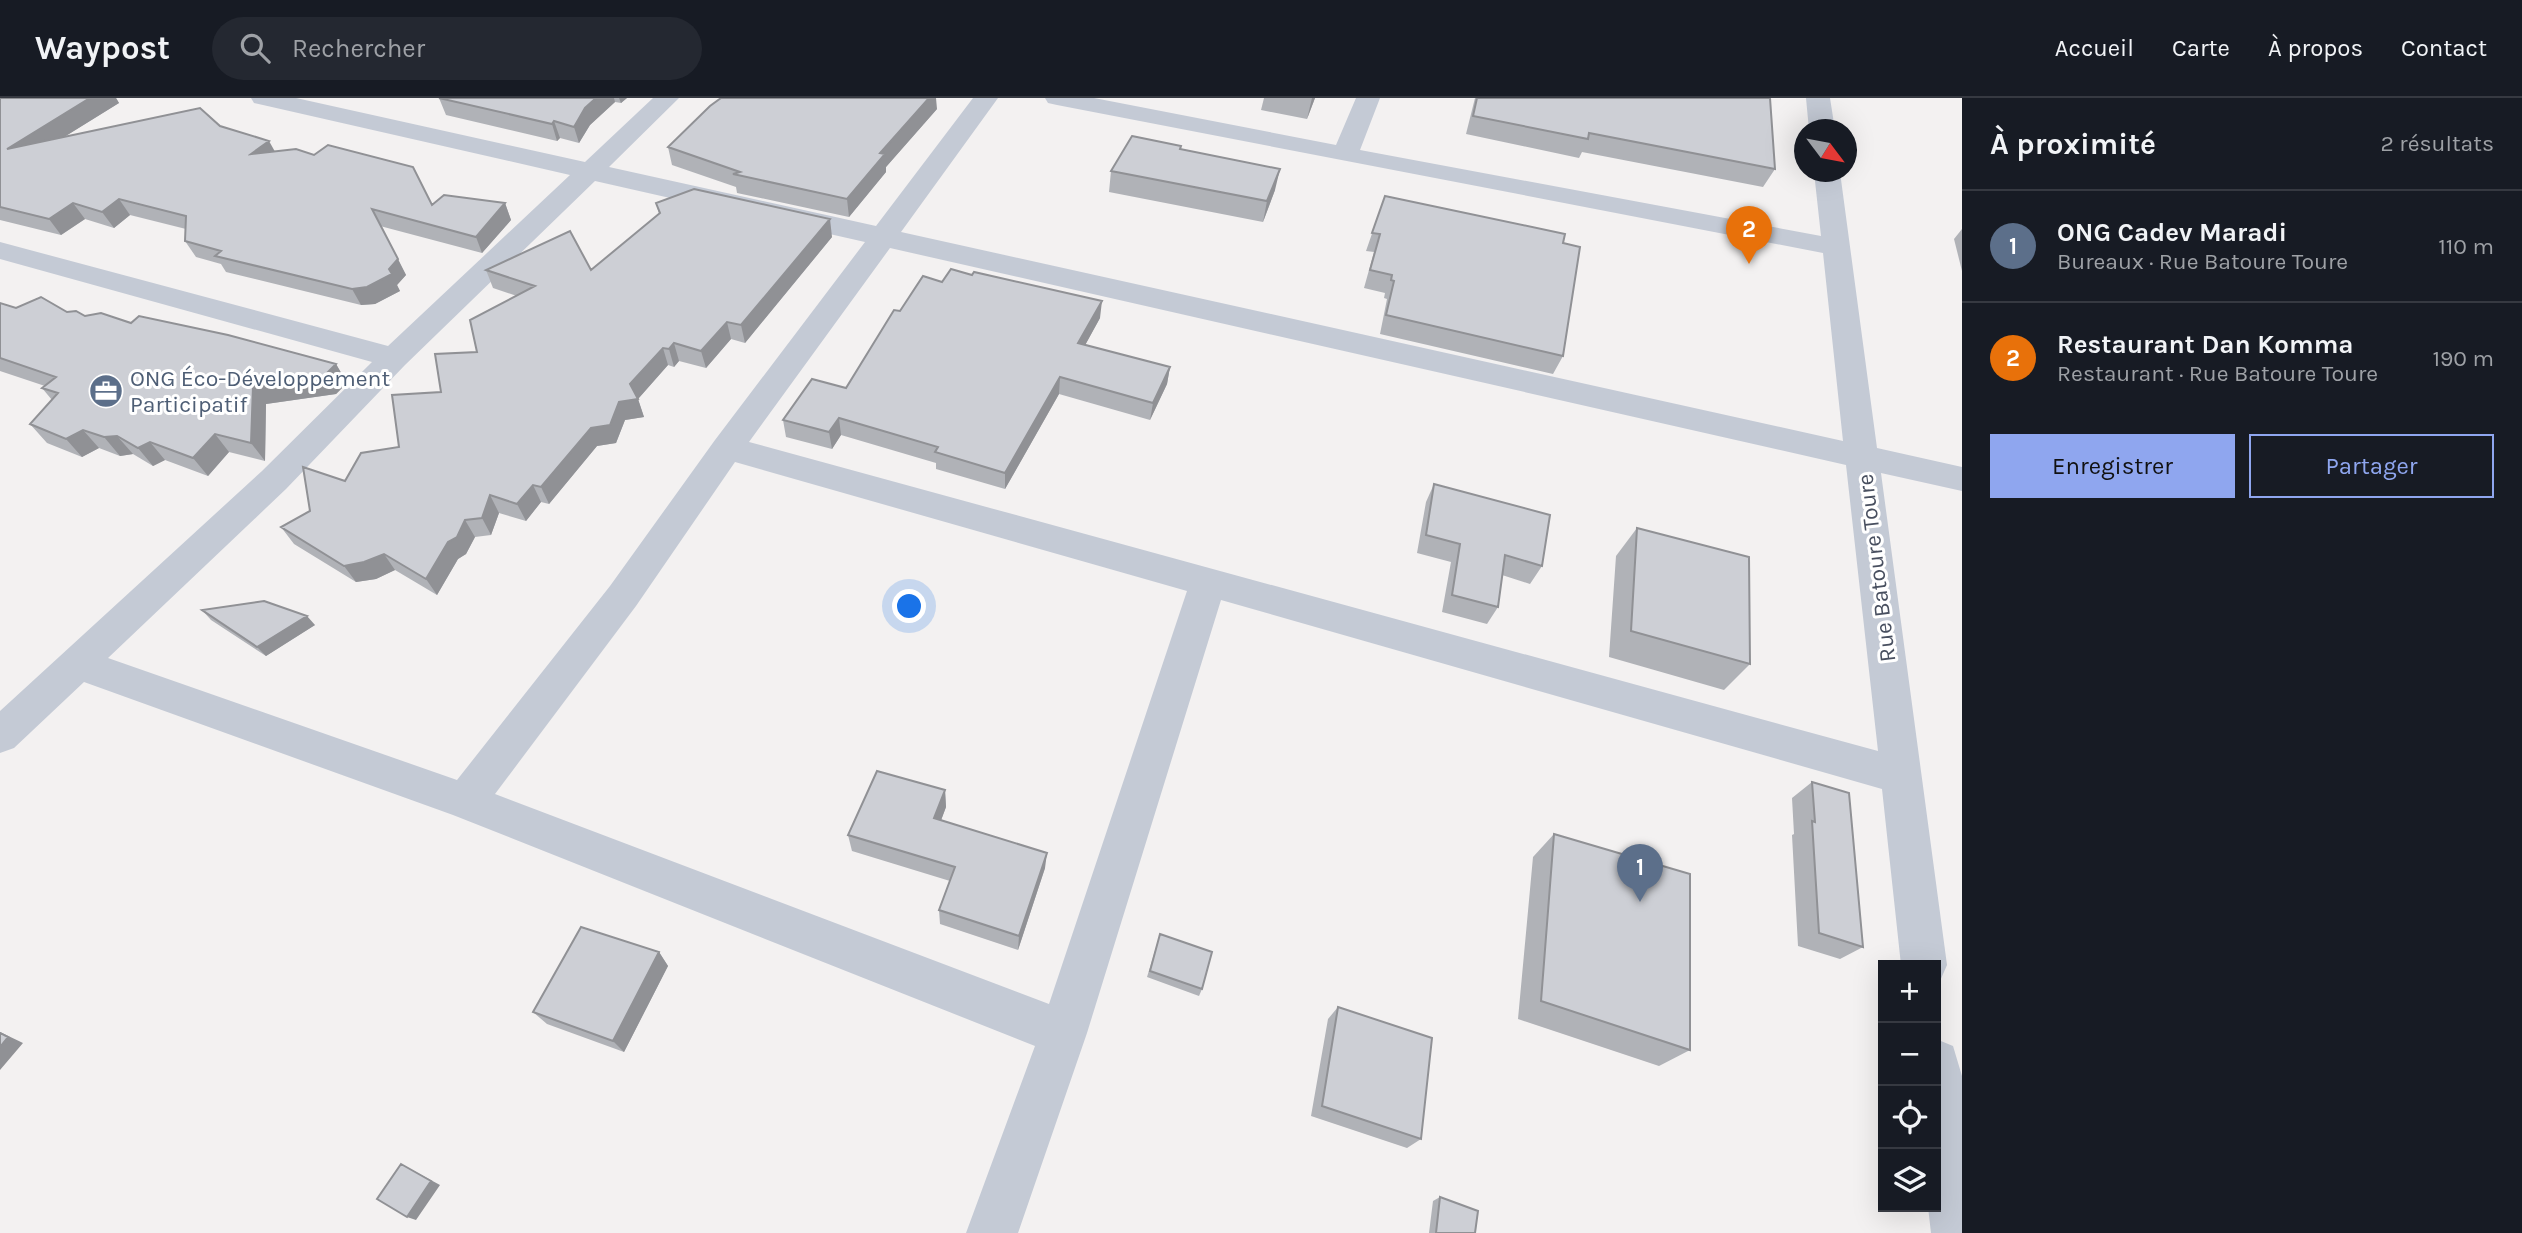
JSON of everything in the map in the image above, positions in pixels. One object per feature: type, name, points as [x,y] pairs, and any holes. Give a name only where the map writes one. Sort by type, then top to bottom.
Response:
[{"type":"street","points":[[263,98],[1962,479]]},
{"type":"street","points":[[0,736],[274,480],[394,358],[667,98]]},
{"type":"street","points":[[465,801],[623,596],[727,448],[986,98]]},
{"type":"street","points":[[1057,98],[1836,247]]},
{"type":"street","points":[[1345,155],[1368,98]]},
{"type":"street","points":[[1818,98],[1821,119]]},
{"type":"street","name":"Rue Batoure Toure","points":[[1828,182],[1923,960]]},
{"type":"street","points":[[0,250],[394,358]]},
{"type":"street","points":[[727,448],[1208,584],[1545,674],[1901,776]]},
{"type":"street","points":[[992,1233],[1063,1033],[1208,584]]},
{"type":"street","points":[[76,663],[465,801],[1063,1033]]},
{"type":"street","points":[[1939,1086],[1956,1233]]},
{"type":"building","points":[[0,98],[90,98],[7,149],[200,108],[220,126],[269,141],[251,154],[296,149],[314,155],[328,145],[413,167],[432,205],[444,195],[505,203],[476,237],[372,209],[398,259],[389,269],[392,274],[367,287],[352,289],[215,256],[221,251],[185,241],[186,216],[119,199],[102,212],[73,203],[49,219],[0,207]]},
{"type":"building","points":[[439,98],[596,98],[585,108],[574,127]]},
{"type":"building","points":[[721,98],[929,98],[880,153],[885,154],[847,199],[733,174],[740,172],[668,147]]},
{"type":"building","points":[[1477,98],[1770,98],[1775,169],[1589,133],[1588,139],[1473,116]]},
{"type":"building","points":[[1132,136],[1181,146],[1180,149],[1280,169],[1267,201],[1111,171]]},
{"type":"building","points":[[694,189],[830,219],[741,325],[727,322],[701,351],[674,343],[669,349],[663,348],[630,384],[638,399],[619,402],[610,425],[591,428],[541,487],[533,485],[517,504],[490,495],[482,518],[465,520],[457,537],[448,542],[426,579],[384,554],[344,566],[281,527],[310,511],[303,467],[345,481],[361,453],[399,447],[392,395],[441,392],[435,354],[477,352],[470,320],[535,286],[486,270],[570,231],[591,270],[660,213],[656,203]]},
{"type":"building","points":[[1385,196],[1565,234],[1563,243],[1580,247],[1563,356],[1386,315],[1394,281],[1391,280],[1392,275],[1370,270],[1380,234],[1372,233]]},
{"type":"building","points":[[951,269],[1102,301],[1078,343],[1170,367],[1153,403],[1060,377],[1005,473],[935,452],[938,447],[839,418],[829,432],[783,420],[812,379],[846,388],[894,310],[900,311],[923,276],[942,282]]},
{"type":"building","points":[[41,297],[67,312],[76,311],[85,316],[101,313],[131,323],[139,316],[228,335],[336,364],[324,376],[253,386],[251,443],[215,434],[193,458],[150,442],[138,448],[117,436],[104,437],[83,430],[66,439],[30,424],[58,393],[42,388],[56,377],[0,358],[0,303],[16,308]]},
{"type":"building","points":[[1434,484],[1550,515],[1542,566],[1505,555],[1498,607],[1452,595],[1460,544],[1426,535]]},
{"type":"building","points":[[1637,528],[1749,557],[1750,664],[1631,631]]},
{"type":"building","points":[[264,601],[307,616],[257,647],[202,610]]},
{"type":"building","points":[[877,771],[945,790],[934,818],[1047,853],[1019,936],[939,910],[955,867],[848,835]]},
{"type":"building","points":[[1812,782],[1849,793],[1863,947],[1819,933]]},
{"type":"building","points":[[1554,834],[1690,874],[1690,1050],[1541,1001]]},
{"type":"building","points":[[581,927],[659,952],[613,1041],[533,1012]]},
{"type":"building","points":[[1160,934],[1212,952],[1202,989],[1150,971]]},
{"type":"building","points":[[1338,1007],[1432,1038],[1421,1139],[1322,1106]]},
{"type":"building","points":[[0,1033],[8,1037],[0,1047]]},
{"type":"building","points":[[401,1164],[431,1181],[407,1217],[377,1199]]},
{"type":"building","points":[[1440,1197],[1478,1211],[1475,1233],[1436,1233]]},
{"type":"place","name":"Restaurant Dan Komma","points":[[1749,264]]},
{"type":"place","name":"ONG Éco-Développement Participatif","points":[[106,391]]},
{"type":"place","name":"ONG Cadev Maradi","points":[[1640,902]]}]
